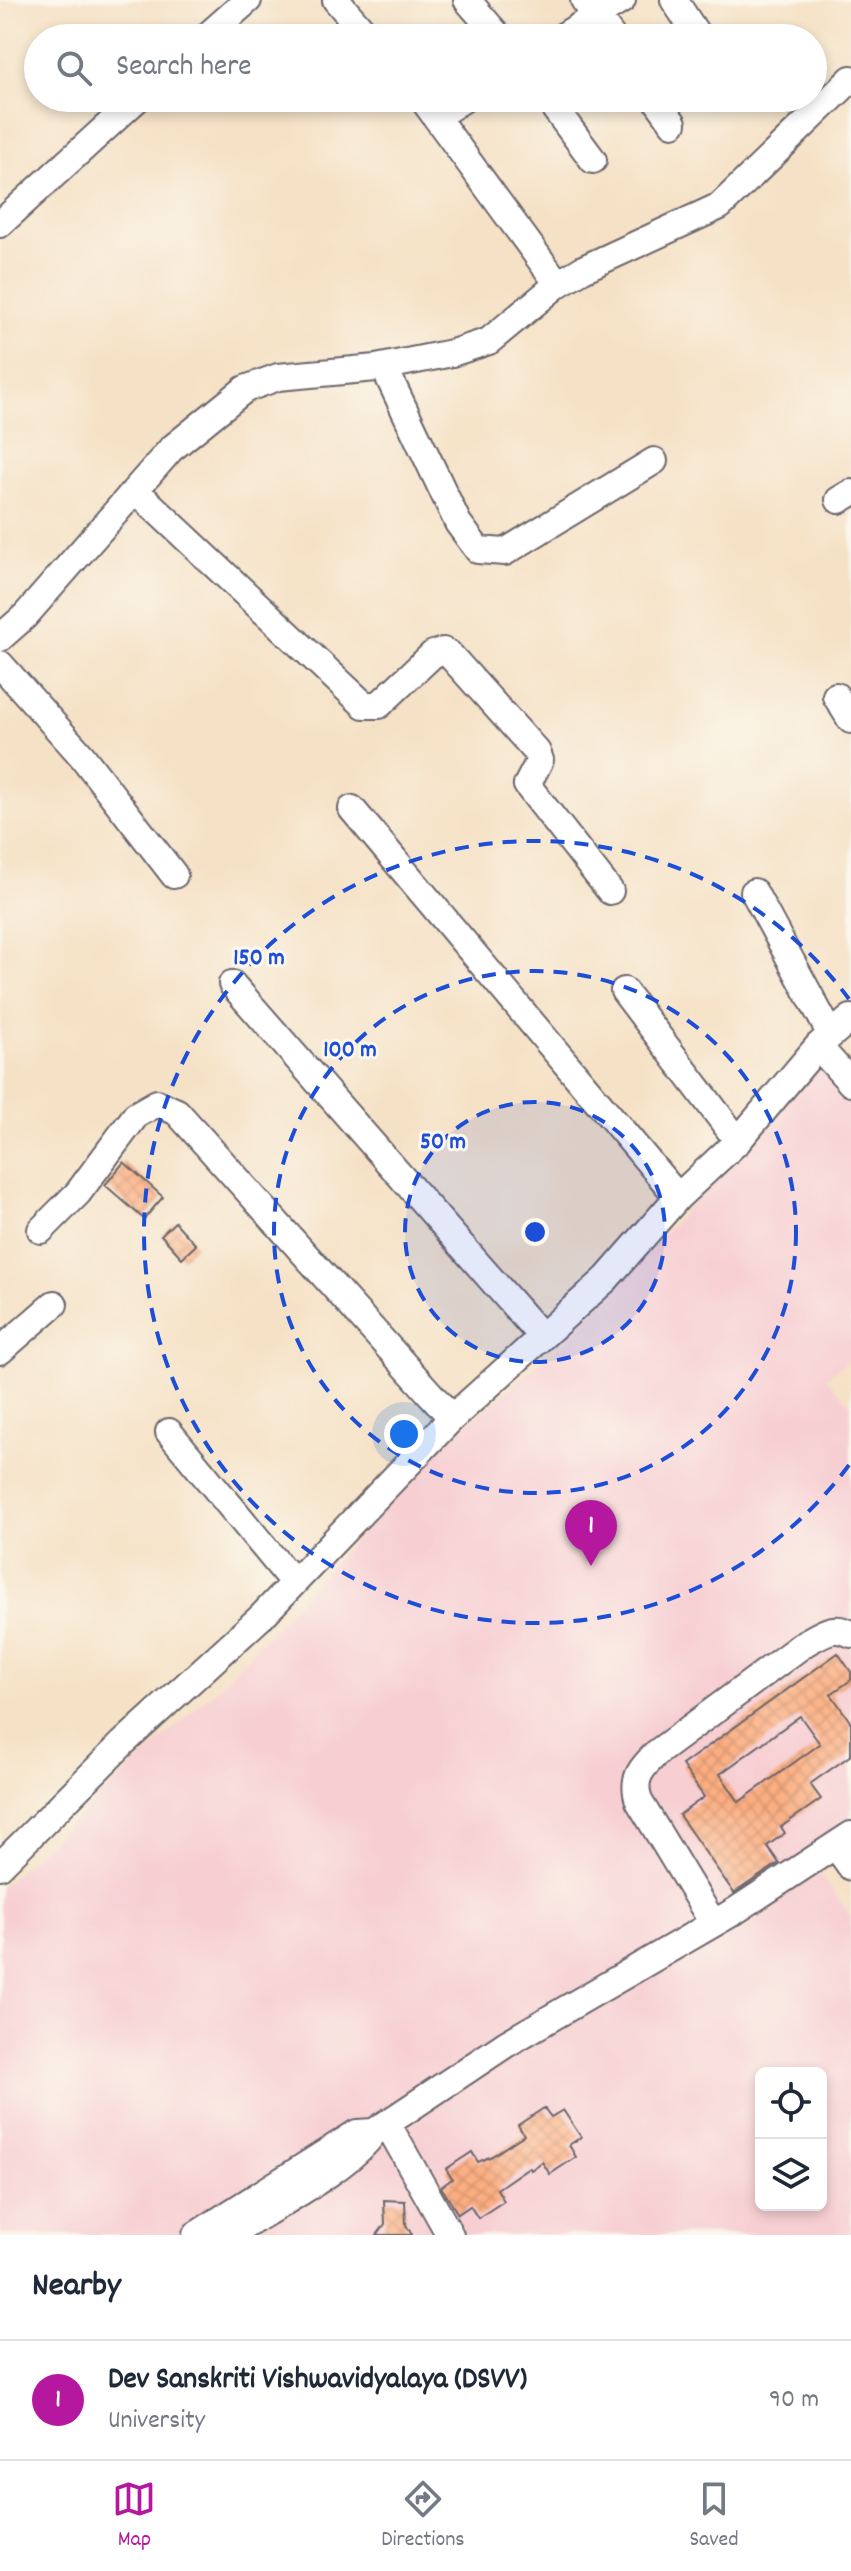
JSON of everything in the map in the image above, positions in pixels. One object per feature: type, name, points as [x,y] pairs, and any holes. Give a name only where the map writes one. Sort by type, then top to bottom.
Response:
[{"type":"street","points":[[221,24],[248,0]]},
{"type":"street","points":[[336,0],[357,24]]},
{"type":"street","points":[[467,0],[488,24]]},
{"type":"street","points":[[574,24],[590,8],[622,0]]},
{"type":"street","points":[[674,0],[690,24]]},
{"type":"street","points":[[590,8],[602,24]]},
{"type":"street","points":[[827,102],[851,79]]},
{"type":"street","points":[[0,224],[123,112]]},
{"type":"street","points":[[434,112],[558,284]]},
{"type":"street","points":[[557,112],[593,160]]},
{"type":"street","points":[[665,112],[673,123]]},
{"type":"street","points":[[0,638],[25,616],[171,449],[245,389],[278,377],[384,367],[452,353],[489,341],[558,284],[599,260],[720,206],[817,112]]},
{"type":"street","points":[[384,367],[458,523],[478,550],[505,552],[654,461]]},
{"type":"street","points":[[135,490],[364,705],[379,705],[433,654],[443,651],[449,654],[537,752],[540,760],[527,785],[610,891]]},
{"type":"street","points":[[0,664],[82,756],[174,875]]},
{"type":"street","points":[[836,696],[851,720]]},
{"type":"street","points":[[352,809],[678,1197]]},
{"type":"street","points":[[754,892],[833,1033],[851,1083]]},
{"type":"street","points":[[232,984],[541,1336]]},
{"type":"street","points":[[624,991],[738,1141]]},
{"type":"street","points":[[0,1866],[293,1582],[452,1418],[606,1279],[678,1197],[738,1141],[833,1033]]},
{"type":"street","points":[[41,1230],[78,1193],[136,1115],[157,1103],[167,1105],[177,1112],[452,1418]]},
{"type":"street","points":[[0,1351],[54,1304]]},
{"type":"street","points":[[169,1432],[293,1582]]},
{"type":"street","points":[[713,1923],[639,1801],[635,1790],[641,1768],[658,1752],[805,1643],[828,1629],[842,1629],[851,1634]]},
{"type":"street","points":[[230,2235],[365,2146],[381,2129],[506,2044],[846,1849]]},
{"type":"street","points":[[196,2235],[357,2133],[381,2129]]},
{"type":"street","points":[[381,2129],[450,2235]]},
{"type":"shaded area","points":[[819,1064],[851,1100],[851,1359],[826,1378],[851,1405],[851,1853],[820,1875],[851,1916],[851,2235],[0,2235],[0,1888],[222,1684],[439,1448],[570,1337]]},
{"type":"building","points":[[124,1162],[163,1197],[144,1219],[105,1185]]},
{"type":"building","points":[[175,1222],[196,1245],[182,1258],[161,1235]]},
{"type":"building","points":[[838,1653],[851,1672],[851,1680],[831,1694],[851,1723],[851,1755],[810,1784],[821,1799],[781,1827],[785,1833],[767,1846],[779,1863],[734,1893],[679,1815],[704,1797],[682,1765]],"holes":[[[800,1716],[820,1744],[739,1802],[720,1774]]]},
{"type":"building","points":[[544,2108],[551,2117],[563,2110],[581,2137],[569,2145],[576,2157],[550,2174],[542,2162],[531,2170],[529,2167],[497,2189],[504,2201],[478,2218],[470,2206],[458,2214],[441,2187],[452,2179],[446,2169],[472,2152],[478,2162],[492,2156],[524,2135],[518,2125]]},
{"type":"building","points":[[384,2200],[405,2201],[406,2225],[412,2235],[377,2235],[385,2224]]},
{"type":"place","name":"Dev Sanskriti Vishwavidyalaya (DSVV)","points":[[591,1566]]}]
